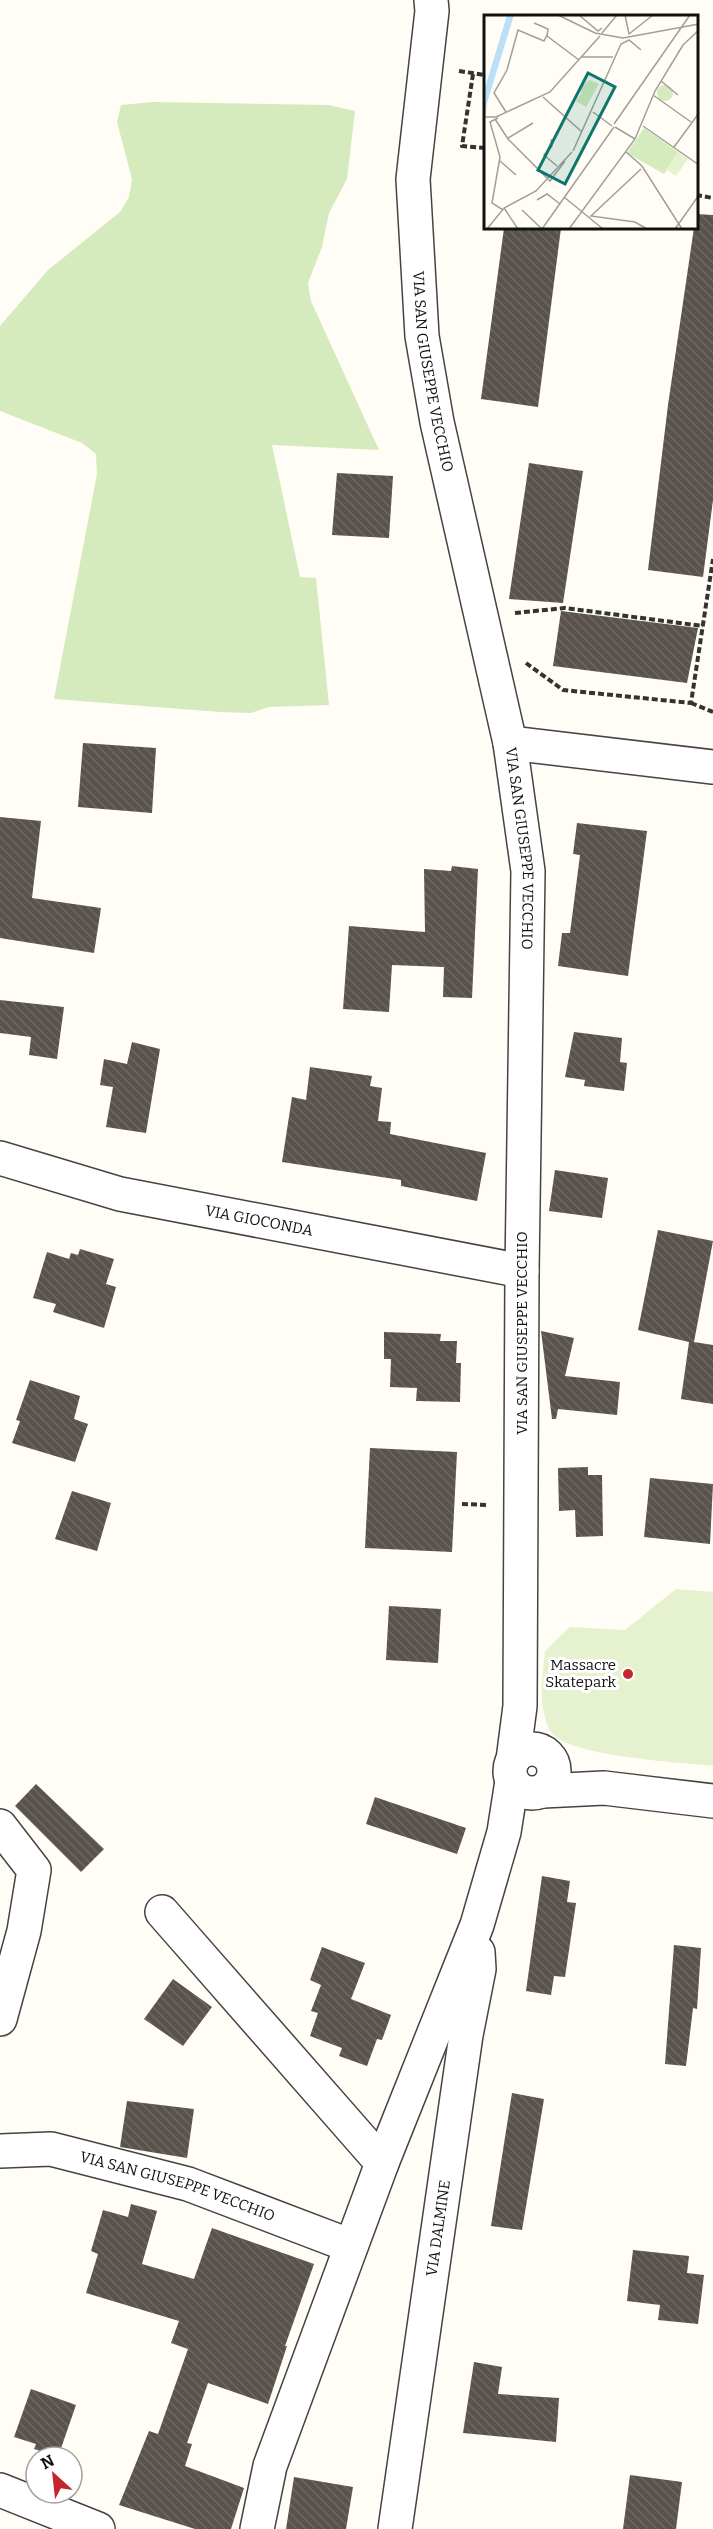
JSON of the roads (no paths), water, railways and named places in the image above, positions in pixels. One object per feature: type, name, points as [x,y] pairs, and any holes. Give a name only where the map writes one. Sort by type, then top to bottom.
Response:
[{"type":"street","name":"VIA SAN GIUSEPPE VECCHIO","points":[[431,0],[432,11],[413,179],[422,336],[437,422],[510,743],[528,872],[522,1271],[520,1706],[533,1774]]},
{"type":"street","points":[[510,743],[713,767]]},
{"type":"street","name":"VIA GIOCONDA","points":[[0,1158],[120,1194],[522,1271]]},
{"type":"street","points":[[257,2529],[270,2466],[382,2163],[477,1925],[504,1832],[533,1774],[604,1788],[713,1801]]},
{"type":"street","points":[[0,1826],[34,1870],[24,1931],[0,2019]]},
{"type":"street","points":[[162,1912],[382,2163]]},
{"type":"street","name":"VIA DALMINE","points":[[395,2529],[466,2035],[479,1969],[477,1925]]},
{"type":"street","name":"VIA SAN GIUSEPPE VECCHIO","points":[[0,2151],[51,2149],[188,2184],[351,2246]]},
{"type":"street","points":[[0,2490],[98,2529]]},
{"type":"place","name":"Massacre Skatepark","points":[[628,1674]]}]
